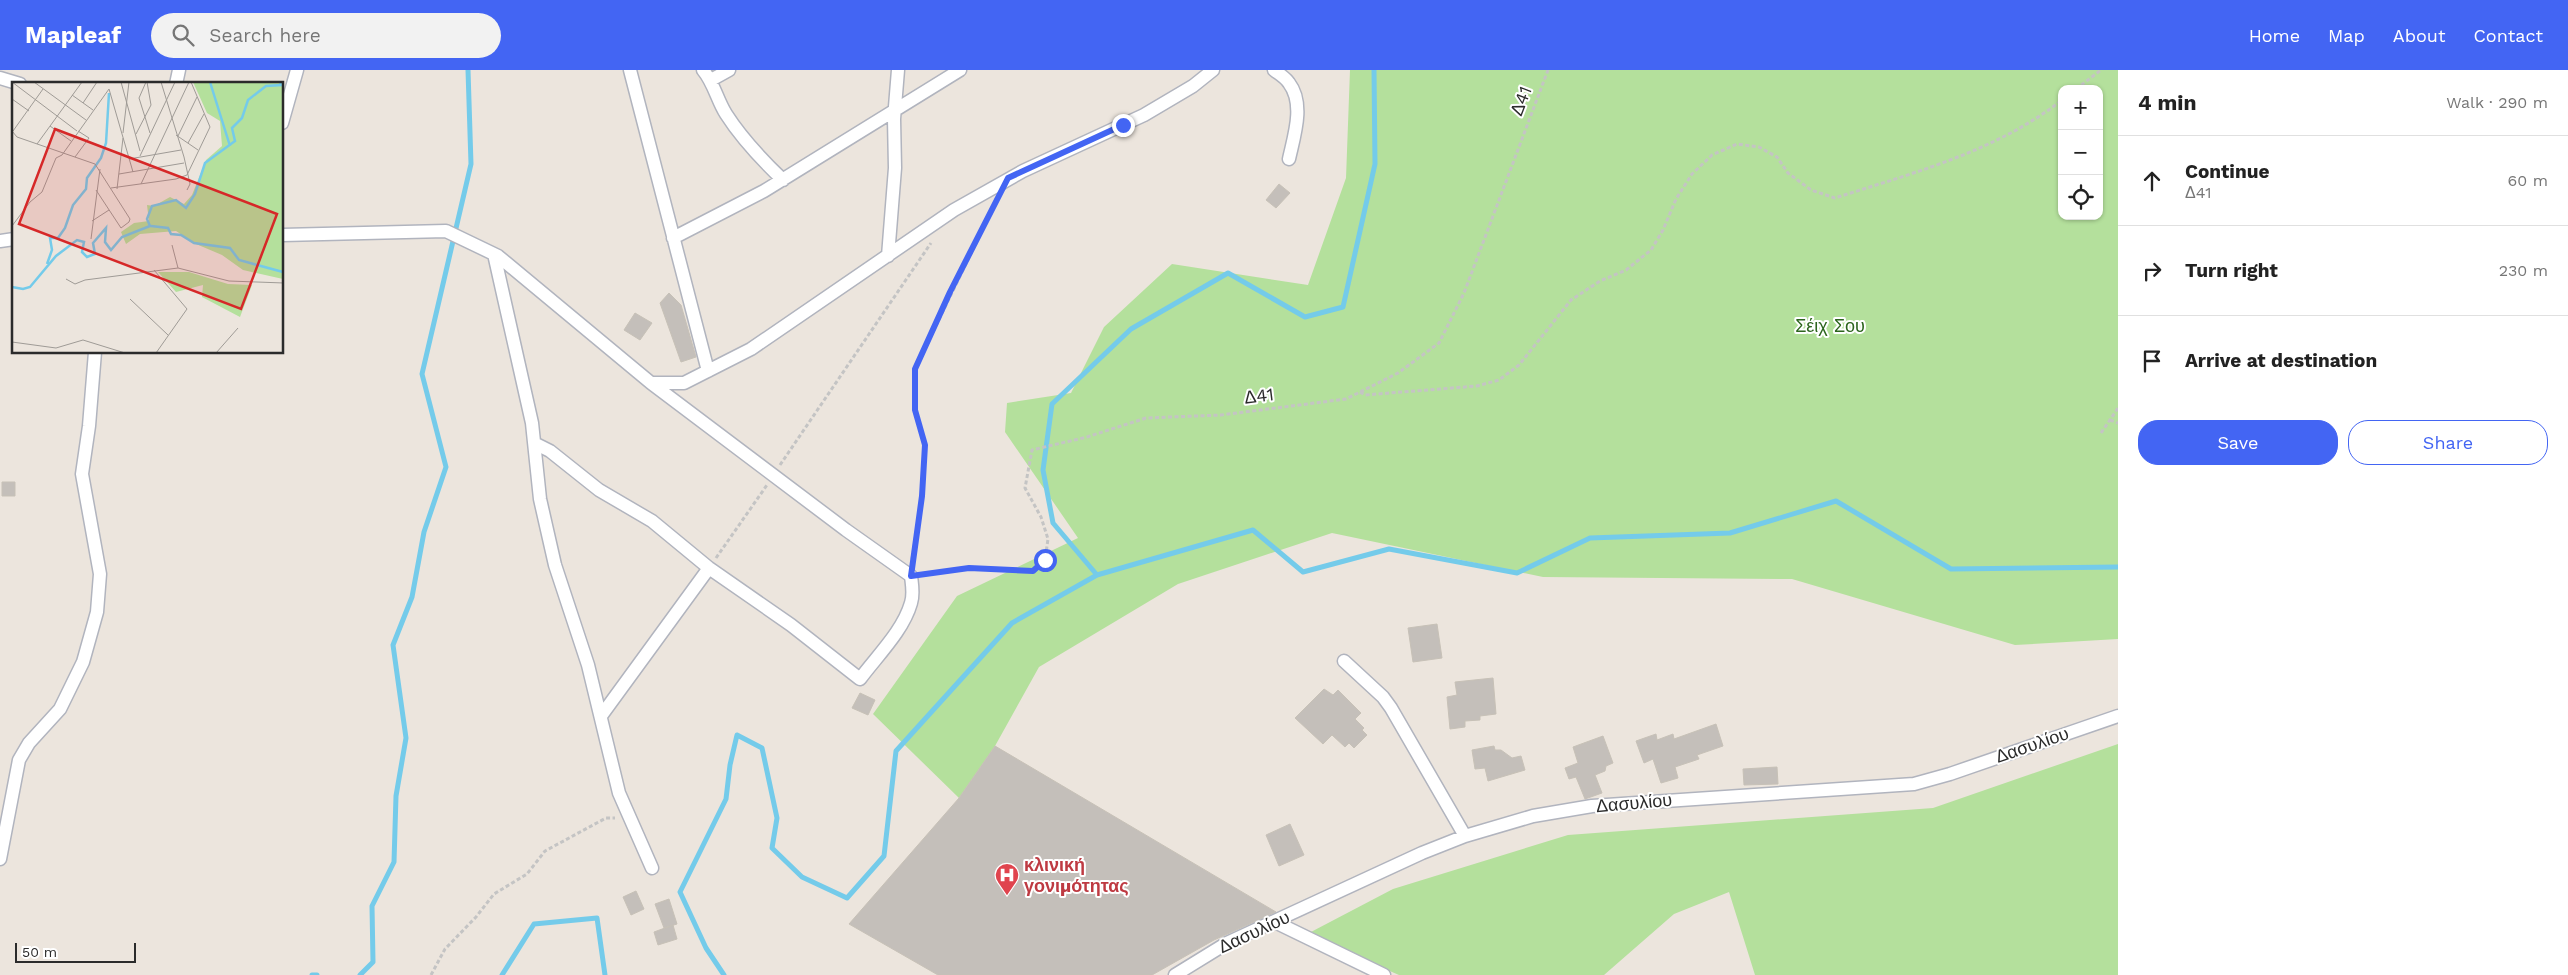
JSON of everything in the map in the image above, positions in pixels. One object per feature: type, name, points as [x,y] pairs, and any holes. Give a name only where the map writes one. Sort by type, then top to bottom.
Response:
[{"type":"street","points":[[284,116],[297,70]]},
{"type":"street","points":[[630,70],[708,371]]},
{"type":"street","points":[[702,70],[712,80],[719,101],[734,126],[760,157],[783,180]]},
{"type":"street","points":[[712,80],[728,70]]},
{"type":"street","points":[[888,256],[896,150],[895,109],[898,70]]},
{"type":"street","points":[[673,238],[783,180],[960,70]]},
{"type":"street","points":[[652,383],[684,383],[751,348],[954,210],[1008,178],[1144,115],[1193,86],[1213,70]]},
{"type":"street","points":[[1274,70],[1290,84],[1296,102],[1295,131],[1289,159]]},
{"type":"street","points":[[0,78],[13,82]]},
{"type":"street","points":[[284,235],[446,232],[494,254],[652,383],[911,576],[913,593],[905,616],[860,679],[791,625],[709,568],[652,521],[599,490],[550,451],[536,444]]},
{"type":"street","points":[[494,254],[536,444],[540,499],[555,565],[588,665],[612,767],[629,817],[652,868]]},
{"type":"street","points":[[0,859],[19,760],[29,743],[60,709],[83,662],[97,612],[100,574],[82,474],[89,426],[95,354]]},
{"type":"street","points":[[601,716],[709,568]]},
{"type":"street","points":[[1344,661],[1383,697],[1391,708],[1465,836]]},
{"type":"street","name":"Δασυλίου","points":[[1175,975],[1227,943],[1422,853],[1465,836],[1548,812],[1592,806],[1914,784],[1950,774],[2118,716]]},
{"type":"street","points":[[1274,922],[1384,975]]},
{"type":"path","name":"Δ41","points":[[911,576],[969,568],[1033,571],[1045,560],[1048,539],[1041,517],[1025,488],[1032,450],[1087,437],[1146,418],[1221,415],[1346,399],[1398,373],[1439,343],[1464,293],[1548,70]]},
{"type":"path","points":[[2081,85],[2101,70]]},
{"type":"path","points":[[1359,392],[1365,395],[1477,386],[1499,380],[1519,365],[1571,300],[1600,282],[1626,270],[1651,250],[1663,230],[1676,199],[1692,174],[1712,155],[1737,144],[1759,147],[1777,157],[1788,173],[1811,190],[1835,198],[1981,148],[2017,131],[2058,103]]},
{"type":"path","points":[[911,576],[922,496],[925,445],[915,410],[915,369],[973,246],[1008,178]]},
{"type":"path","points":[[709,568],[932,242]]},
{"type":"path","points":[[2101,433],[2118,408]]},
{"type":"path","points":[[2110,420],[2118,423]]},
{"type":"path","points":[[431,975],[445,948],[476,917],[494,894],[527,874],[544,851],[606,818],[629,817]]},
{"type":"green space","name":"Σέιχ Σου","points":[[1350,70],[2118,70],[2118,639],[2015,645],[1792,579],[1543,577],[1332,533],[1178,584],[1039,667],[995,746],[959,798],[873,714],[957,596],[1078,538],[1005,432],[1007,403],[1071,393],[1104,327],[1172,264],[1308,285],[1346,178]]},
{"type":"green space","points":[[2118,744],[2118,975],[1755,975],[1729,892],[1674,914],[1604,975],[1399,975],[1334,947],[1309,933],[1393,889],[1568,835],[1933,808]]},
{"type":"building","points":[[1279,184],[1290,193],[1276,208],[1266,200]]},
{"type":"building","points":[[669,293],[681,305],[696,357],[681,362],[660,303]]},
{"type":"building","points":[[635,313],[652,323],[640,340],[624,330]]},
{"type":"building","points":[[2,482],[15,482],[15,496],[2,496]]},
{"type":"building","points":[[1437,624],[1442,658],[1413,662],[1408,628]]},
{"type":"building","points":[[1493,678],[1496,714],[1480,716],[1480,720],[1465,721],[1465,727],[1450,729],[1447,697],[1457,695],[1455,682]]},
{"type":"building","points":[[1324,689],[1333,695],[1338,690],[1361,713],[1355,719],[1364,728],[1362,730],[1367,735],[1354,748],[1349,743],[1345,747],[1332,735],[1323,744],[1295,718]]},
{"type":"building","points":[[860,693],[875,700],[868,715],[852,708]]},
{"type":"building","points":[[1716,724],[1723,746],[1697,755],[1699,759],[1675,767],[1678,778],[1661,783],[1653,759],[1644,763],[1636,741],[1656,734],[1657,740],[1673,734],[1674,739]]},
{"type":"building","points":[[1603,736],[1613,763],[1606,766],[1605,771],[1595,775],[1602,793],[1585,799],[1576,777],[1569,779],[1565,768],[1578,763],[1573,747]]},
{"type":"building","points":[[995,746],[1276,912],[1214,940],[1152,975],[938,975],[849,924],[959,798]]},
{"type":"building","points":[[1494,746],[1495,750],[1501,750],[1512,758],[1521,756],[1525,770],[1488,781],[1485,768],[1475,769],[1472,750]]},
{"type":"building","points":[[1777,767],[1778,784],[1744,785],[1743,769]]},
{"type":"building","points":[[1290,824],[1304,855],[1279,866],[1266,835]]},
{"type":"building","points":[[636,891],[644,909],[631,915],[623,897]]},
{"type":"building","points":[[669,899],[677,924],[664,928],[655,904]]},
{"type":"building","points":[[673,925],[677,939],[658,945],[654,932]]},
{"type":"waterway","points":[[360,975],[373,962],[372,906],[394,862],[396,796],[406,738],[393,645],[412,597],[424,532],[446,467],[422,374],[471,164],[468,70]]},
{"type":"waterway","points":[[724,975],[706,948],[680,892],[726,799],[730,765],[737,735],[762,748],[777,818],[772,848],[802,877],[847,898],[884,856],[896,751],[1012,623],[1097,575],[1053,523],[1043,470],[1052,404],[1131,329],[1228,273],[1305,317],[1343,307],[1375,164],[1374,70]]},
{"type":"waterway","points":[[1097,575],[1253,530],[1303,572],[1389,549],[1517,573],[1590,538],[1730,533],[1836,501],[1951,569],[2118,567]]},
{"type":"waterway","points":[[502,975],[534,924],[597,918],[605,975]]},
{"type":"waterway","points":[[312,975],[317,975]]},
{"type":"place","name":"κλινική γονιμότητας","points":[[1007,896]]},
{"type":"route","points":[[1045,560],[1033,571],[969,568],[911,576],[911,564],[922,496],[925,445],[915,410],[915,369],[973,246],[1008,178],[1123,125]]}]
